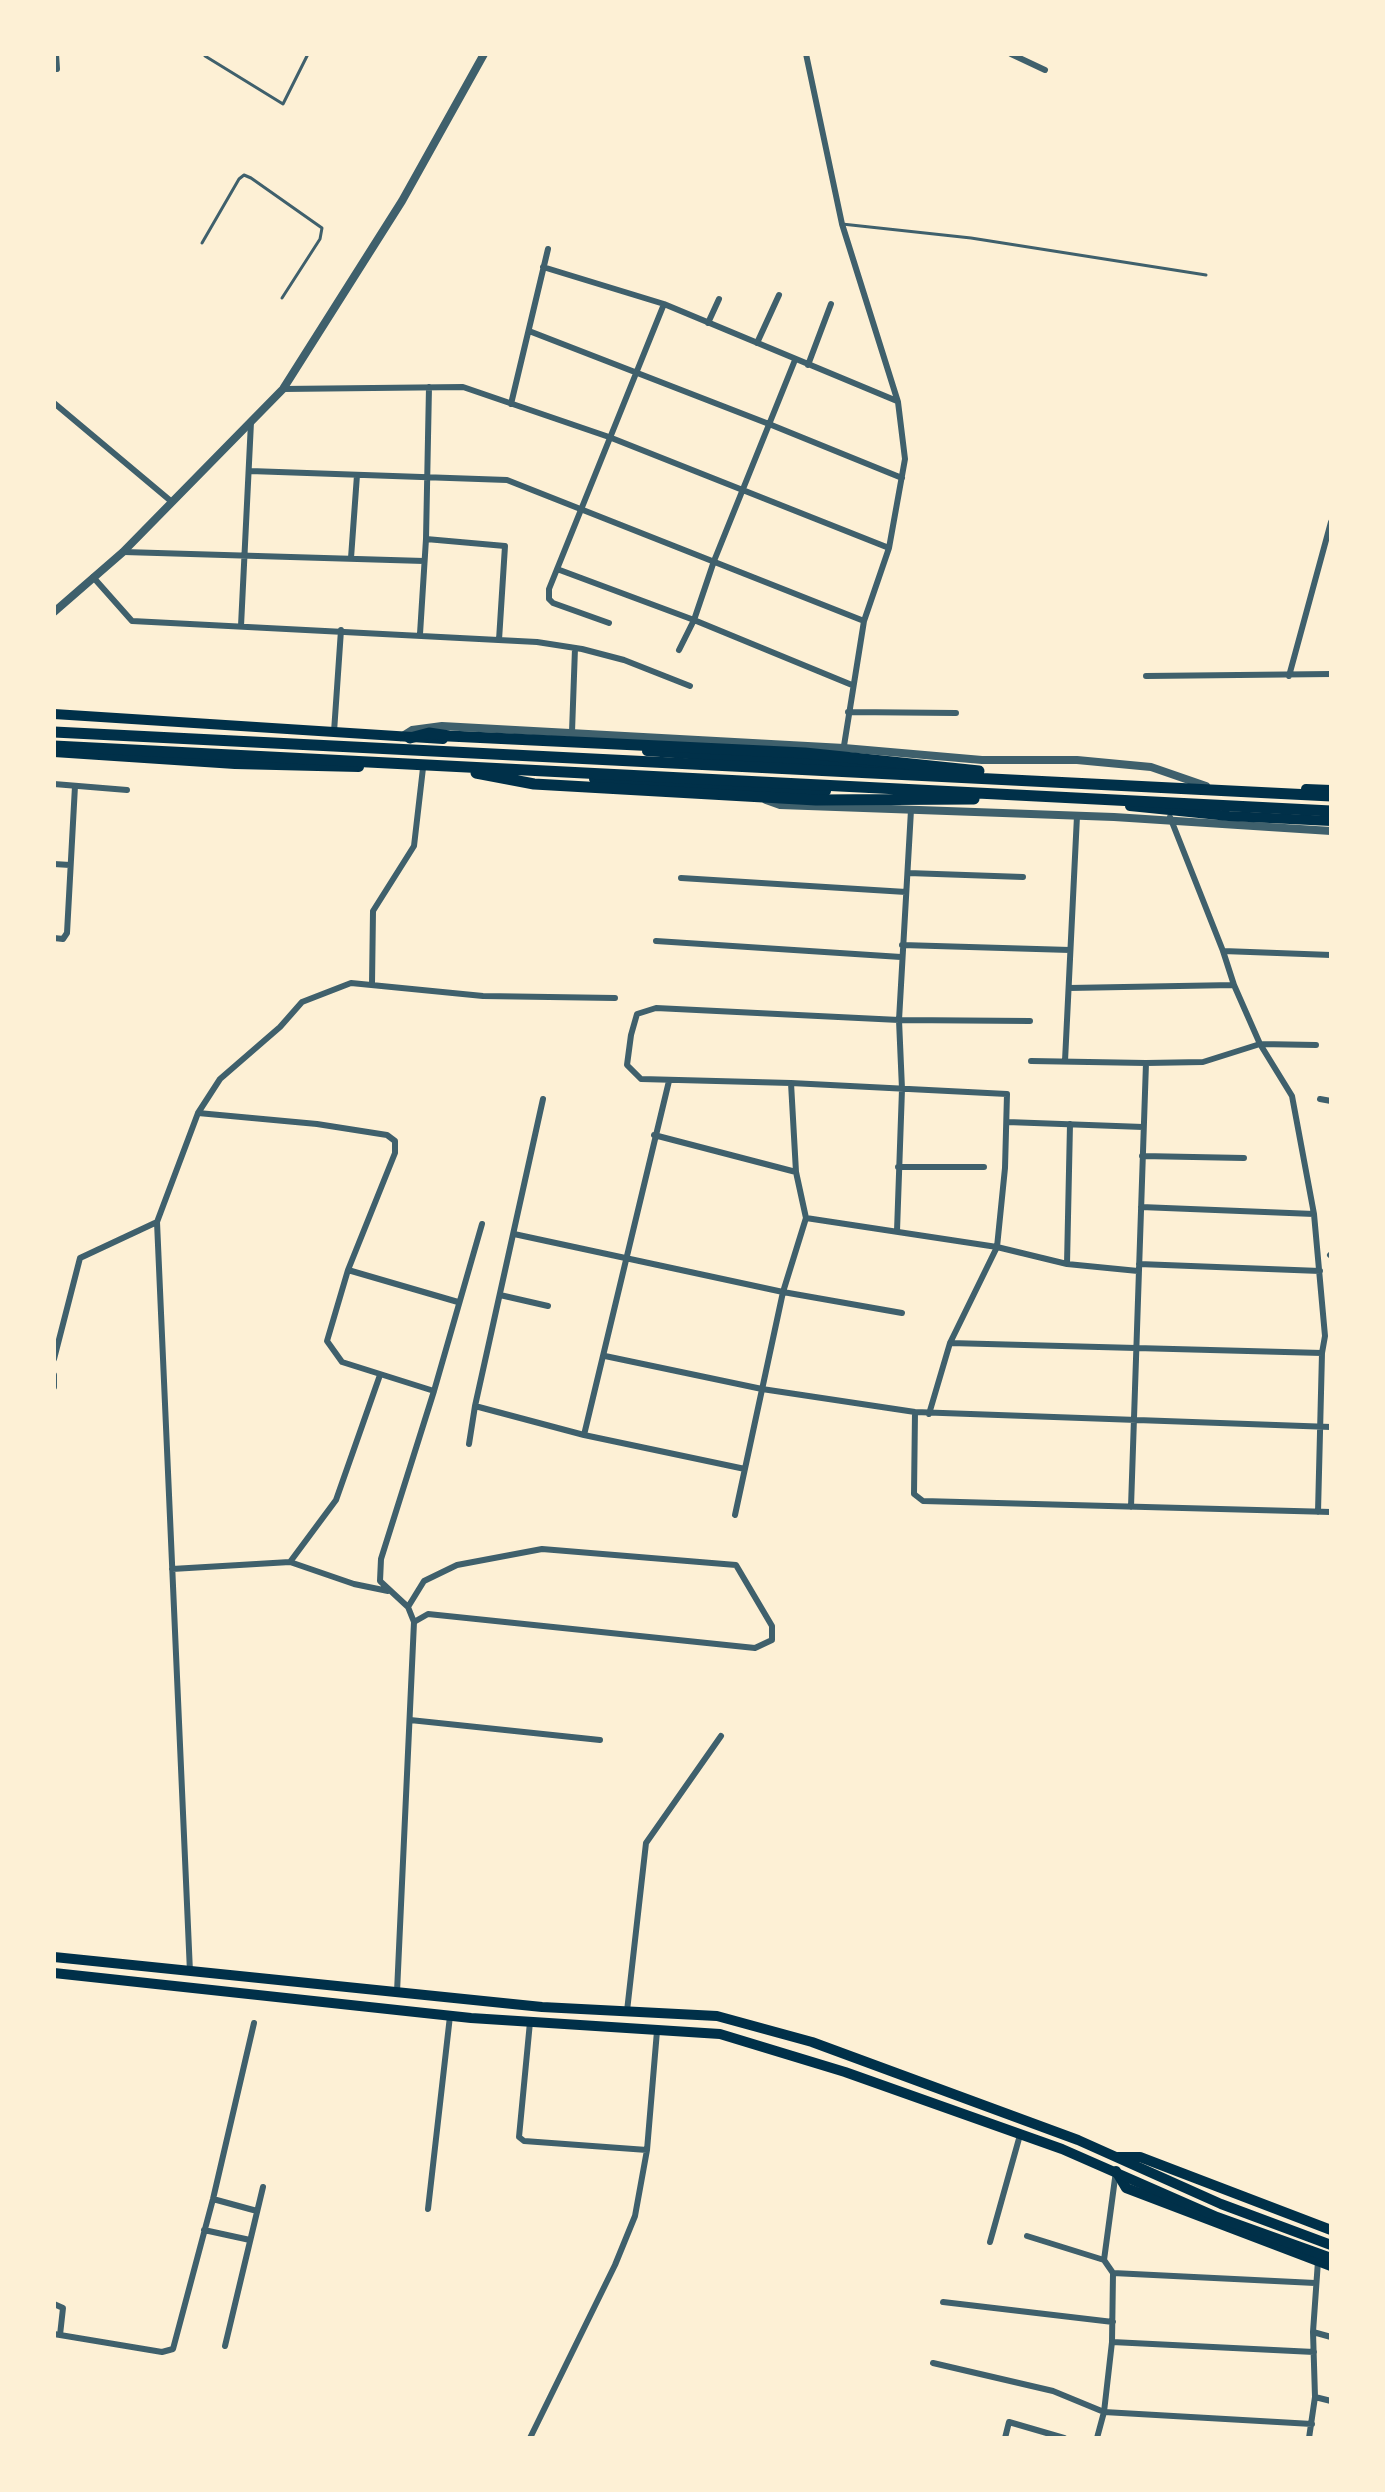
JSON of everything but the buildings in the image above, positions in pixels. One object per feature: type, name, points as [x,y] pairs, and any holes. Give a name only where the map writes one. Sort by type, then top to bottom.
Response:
[{"type":"highway","points":[[54,732],[1331,793]]},
{"type":"highway","points":[[405,737],[429,733],[831,755],[1107,784]]},
{"type":"highway","points":[[54,746],[1331,811]]},
{"type":"highway","points":[[460,770],[528,784],[816,800],[1106,799]]},
{"type":"main road","points":[[54,714],[843,764],[981,776],[1331,793]]},
{"type":"main road","points":[[54,752],[235,764],[423,768],[738,788],[1078,800],[1229,816],[1331,821]]},
{"type":"main road","points":[[54,1957],[542,2007],[717,2016],[812,2042],[1118,2157],[1221,2204],[1331,2245]]},
{"type":"main road","points":[[54,1973],[450,2016],[720,2034],[757,2043],[1020,2135],[1116,2171],[1217,2217],[1331,2258]]},
{"type":"main road","points":[[1118,2157],[1140,2157],[1331,2230]]},
{"type":"main road","points":[[1116,2171],[1126,2188],[1331,2266]]},
{"type":"street","points":[[56,54],[57,69]]},
{"type":"street","points":[[54,612],[123,552],[283,389],[402,201],[484,54]]},
{"type":"street","points":[[806,54],[842,224],[898,402],[905,459],[889,548],[864,621],[848,712],[843,764]]},
{"type":"street","points":[[1011,54],[1045,70]]},
{"type":"street","points":[[511,404],[548,249]]},
{"type":"street","points":[[543,267],[664,304],[898,402]]},
{"type":"street","points":[[757,343],[779,295]]},
{"type":"street","points":[[708,323],[719,299]]},
{"type":"street","points":[[609,623],[553,603],[549,599],[549,589],[664,304]]},
{"type":"street","points":[[808,365],[831,304]]},
{"type":"street","points":[[529,331],[902,478]]},
{"type":"street","points":[[679,650],[694,620],[714,561],[795,360]]},
{"type":"street","points":[[420,634],[426,539],[429,387]]},
{"type":"street","points":[[283,389],[463,387],[609,437],[889,548]]},
{"type":"street","points":[[54,403],[172,502]]},
{"type":"street","points":[[241,626],[251,422]]},
{"type":"street","points":[[250,471],[507,480],[864,621]]},
{"type":"street","points":[[351,558],[357,475]]},
{"type":"street","points":[[1289,676],[1331,522]]},
{"type":"street","points":[[426,539],[505,546],[499,640]]},
{"type":"street","points":[[123,552],[424,561]]},
{"type":"street","points":[[557,569],[694,620],[852,685]]},
{"type":"street","points":[[93,577],[132,621],[537,642],[624,660],[690,686]]},
{"type":"street","points":[[334,732],[341,630]]},
{"type":"street","points":[[572,732],[575,648]]},
{"type":"street","points":[[1146,676],[1331,674]]},
{"type":"street","points":[[848,712],[956,713]]},
{"type":"street","points":[[405,737],[412,730],[432,726],[844,748],[982,760],[1077,760],[1151,767],[1206,786]]},
{"type":"street","points":[[981,776],[982,760]]},
{"type":"street","points":[[372,984],[373,911],[414,846],[423,768]]},
{"type":"street","points":[[54,784],[127,790]]},
{"type":"street","points":[[54,938],[63,939],[66,935],[75,786]]},
{"type":"street","points":[[738,788],[780,805],[1077,816],[1331,831]]},
{"type":"street","points":[[897,1231],[902,1089],[899,1020],[901,957],[911,810]]},
{"type":"street","points":[[1168,810],[1234,985],[1260,1044],[1292,1096],[1314,1214],[1325,1336],[1318,1512]]},
{"type":"street","points":[[1065,1061],[1077,816]]},
{"type":"street","points":[[54,864],[70,865]]},
{"type":"street","points":[[908,873],[1023,877]]},
{"type":"street","points":[[681,878],[906,892]]},
{"type":"street","points":[[656,941],[901,957]]},
{"type":"street","points":[[902,945],[1070,950]]},
{"type":"street","points":[[1223,951],[1331,955]]},
{"type":"street","points":[[190,1972],[157,1222],[198,1113],[220,1079],[280,1027],[302,1002],[351,983],[483,996],[615,998]]},
{"type":"street","points":[[1069,988],[1234,985]]},
{"type":"street","points":[[929,1414],[950,1343],[997,1247],[1007,1094],[641,1079],[627,1065],[631,1035],[637,1014],[656,1008],[899,1020],[1030,1021]]},
{"type":"street","points":[[1031,1061],[1203,1062],[1260,1044],[1316,1045]]},
{"type":"street","points":[[1131,1507],[1146,1063]]},
{"type":"street","points":[[584,1435],[669,1081]]},
{"type":"street","points":[[735,1515],[783,1292],[806,1218],[796,1172],[791,1083]]},
{"type":"street","points":[[469,1444],[543,1099]]},
{"type":"street","points":[[1320,1099],[1331,1101]]},
{"type":"street","points":[[198,1113],[317,1124],[387,1135],[395,1141],[395,1153],[348,1270],[327,1341],[342,1362],[434,1391]]},
{"type":"street","points":[[1007,1122],[1143,1127]]},
{"type":"street","points":[[1067,1264],[1070,1124]]},
{"type":"street","points":[[654,1135],[796,1172]]},
{"type":"street","points":[[1142,1156],[1244,1158]]},
{"type":"street","points":[[898,1167],[984,1167]]},
{"type":"street","points":[[1141,1207],[1314,1214]]},
{"type":"street","points":[[806,1218],[997,1247],[1067,1264],[1320,1271]]},
{"type":"street","points":[[54,1359],[80,1258],[157,1222]]},
{"type":"street","points":[[397,1992],[414,1622],[408,1607],[380,1581],[381,1559],[482,1224]]},
{"type":"street","points":[[514,1234],[783,1292],[902,1313]]},
{"type":"street","points":[[348,1270],[458,1302]]},
{"type":"street","points":[[500,1295],[548,1306]]},
{"type":"street","points":[[950,1343],[1322,1353]]},
{"type":"street","points":[[605,1356],[762,1389],[929,1414],[1331,1427]]},
{"type":"street","points":[[54,1375],[54,1387]]},
{"type":"street","points":[[290,1562],[336,1500],[380,1375]]},
{"type":"street","points":[[475,1406],[584,1435],[745,1469]]},
{"type":"street","points":[[915,1412],[914,1494],[923,1501],[1331,1512]]},
{"type":"street","points":[[408,1607],[424,1581],[457,1565],[542,1549],[736,1565],[772,1626],[772,1640],[755,1648],[428,1614],[414,1622]]},
{"type":"street","points":[[172,1569],[290,1562],[354,1584],[389,1591]]},
{"type":"street","points":[[410,1720],[600,1740]]},
{"type":"street","points":[[627,2011],[646,1843],[721,1736]]},
{"type":"street","points":[[428,2209],[450,2016]]},
{"type":"street","points":[[530,2022],[519,2137],[524,2141],[647,2150]]},
{"type":"street","points":[[54,2304],[63,2308],[57,2334],[170,2352],[175,2344],[213,2199],[254,2023]]},
{"type":"street","points":[[530,2438],[615,2265],[635,2216],[647,2150],[657,2031]]},
{"type":"street","points":[[990,2242],[1020,2135]]},
{"type":"street","points":[[1104,2260],[1116,2171]]},
{"type":"street","points":[[225,2346],[263,2187]]},
{"type":"street","points":[[213,2199],[257,2211]]},
{"type":"street","points":[[204,2230],[250,2240]]},
{"type":"street","points":[[1027,2236],[1104,2260],[1113,2273],[1112,2342],[1104,2412],[1097,2438]]},
{"type":"street","points":[[1309,2438],[1315,2397],[1313,2332],[1318,2261]]},
{"type":"street","points":[[1113,2273],[1315,2283]]},
{"type":"street","points":[[943,2302],[1113,2322]]},
{"type":"street","points":[[1313,2332],[1331,2337]]},
{"type":"street","points":[[1112,2342],[1314,2352]]},
{"type":"street","points":[[933,2363],[1053,2391],[1104,2412],[1312,2424]]},
{"type":"street","points":[[1315,2397],[1331,2401]]},
{"type":"street","points":[[1005,2438],[1009,2422],[1064,2438]]},
{"type":"lane","points":[[205,56],[283,104],[308,54]]},
{"type":"lane","points":[[202,243],[241,176],[247,176],[264,187],[322,228],[320,239],[282,298]]},
{"type":"lane","points":[[842,224],[971,238],[1206,275]]}]
